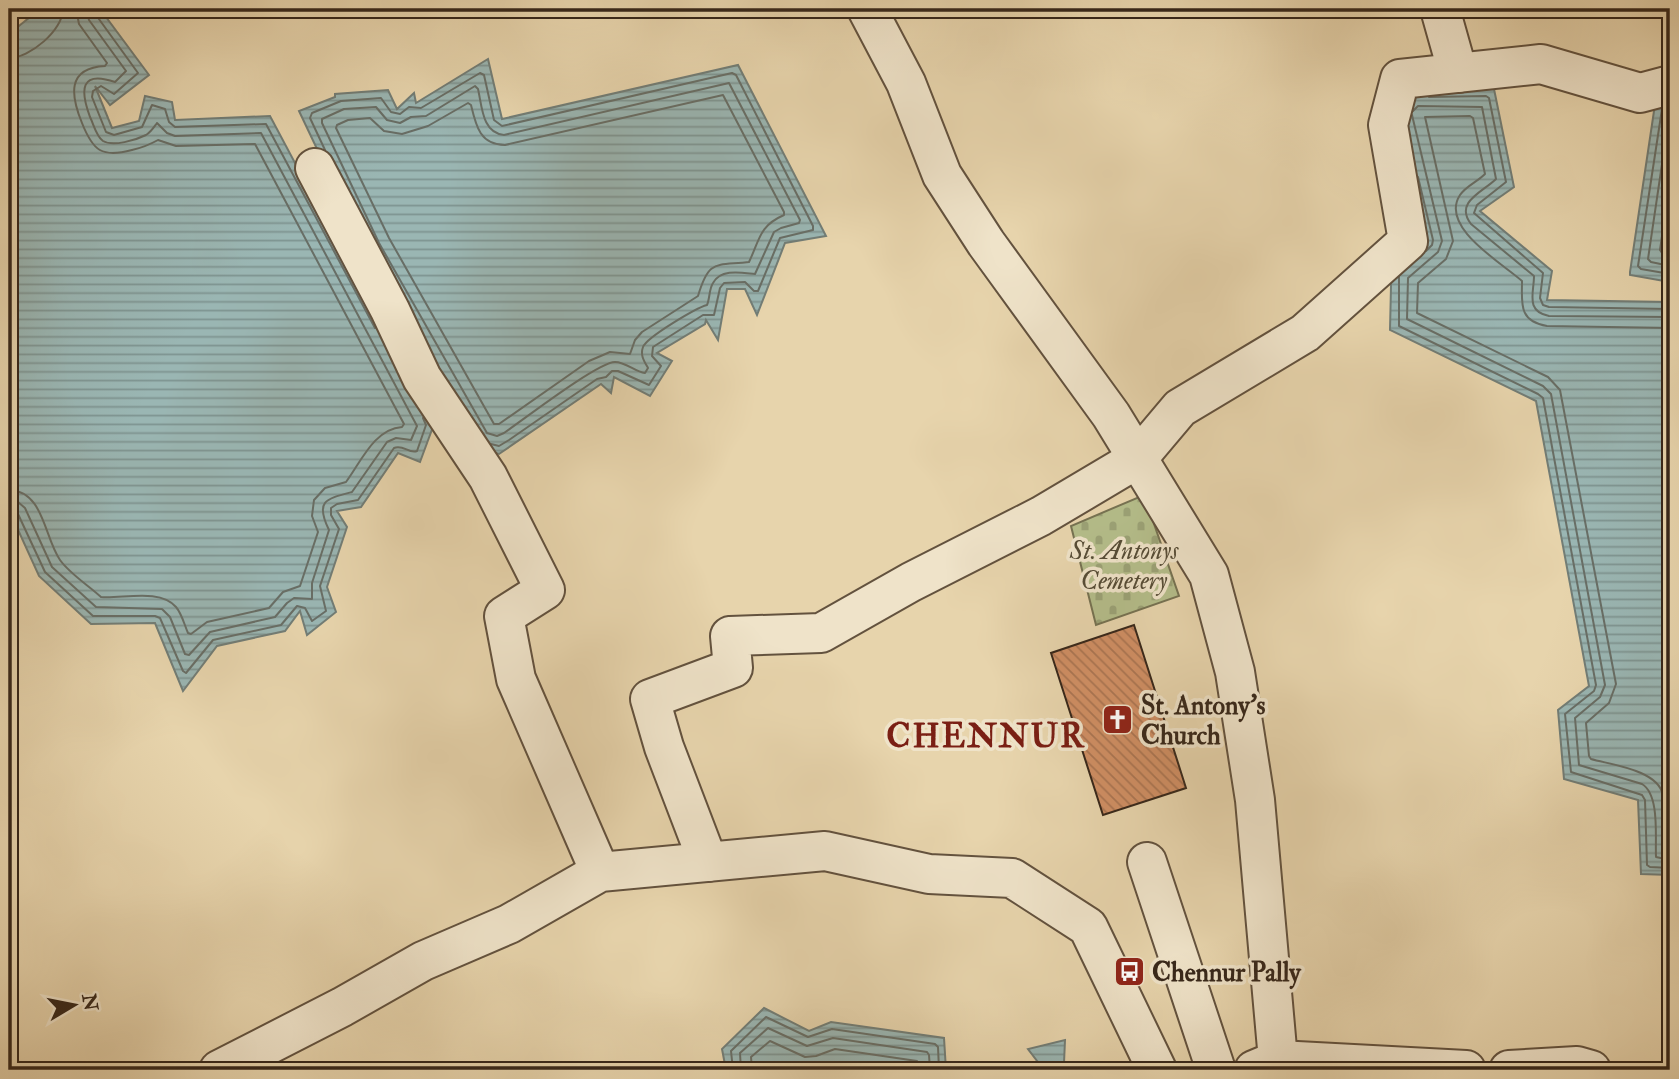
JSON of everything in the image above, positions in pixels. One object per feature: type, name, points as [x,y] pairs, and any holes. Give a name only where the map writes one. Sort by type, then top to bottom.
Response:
[{"type":"street","points":[[867,9],[906,83],[942,176],[986,243],[1111,415],[1209,575],[1235,672],[1255,800],[1266,1065],[1466,1070]]},
{"type":"street","points":[[1440,9],[1458,73]]},
{"type":"street","points":[[709,862],[664,747],[650,699],[733,668],[730,636],[821,633],[911,582],[1041,516],[1137,459],[1180,408],[1305,332],[1408,241],[1388,125],[1400,79],[1541,64],[1640,93],[1670,85]]},
{"type":"street","points":[[315,168],[390,310],[422,378],[488,477],[545,590],[505,616],[516,679],[600,872]]},
{"type":"street","points":[[219,1070],[342,1007],[423,961],[509,924],[600,872],[825,851],[929,874],[1012,878],[1088,926],[1157,1070]]},
{"type":"street","points":[[1147,862],[1216,1070]]},
{"type":"street","points":[[1509,1070],[1577,1066],[1591,1070]]},
{"type":"green space","name":"St. Antonys Cemetery","points":[[1144,495],[1179,596],[1096,625],[1071,526]]},
{"type":"water","points":[[40,9],[100,9],[149,75],[110,105],[95,86],[112,128],[139,121],[145,96],[172,102],[175,120],[270,116],[434,424],[420,462],[398,453],[361,507],[337,511],[347,527],[327,587],[336,612],[307,635],[300,611],[285,631],[217,646],[183,691],[155,623],[91,624],[39,576],[9,510],[9,34]]},
{"type":"water","points":[[488,59],[502,119],[738,65],[826,236],[785,243],[757,315],[745,289],[727,289],[718,340],[706,320],[705,324],[657,353],[672,361],[650,396],[614,377],[611,393],[601,384],[499,454],[476,446],[365,250],[299,111],[335,97],[335,94],[388,90],[397,109],[414,93],[416,103]]},
{"type":"water","points":[[1494,89],[1514,187],[1480,211],[1552,271],[1547,300],[1670,302],[1670,875],[1641,874],[1638,800],[1564,779],[1558,710],[1589,686],[1536,401],[1390,330],[1395,112],[1406,90]]},
{"type":"water","points":[[1670,89],[1670,282],[1630,275],[1630,272],[1657,91]]},
{"type":"water","points":[[764,1008],[809,1031],[831,1022],[944,1038],[946,1070],[726,1070],[722,1049]]},
{"type":"water","points":[[1065,1040],[1064,1063],[1068,1070],[1044,1070],[1028,1049]]},
{"type":"building","name":"St. Antony's Church","points":[[1134,625],[1186,788],[1103,815],[1051,653]]},
{"type":"place","name":"St. Antony's Church","points":[[1118,720]]},
{"type":"place","name":"Chennur Pally","points":[[1129,972]]},
{"type":"district","name":"CHENNUR","points":[[986,735]]}]
